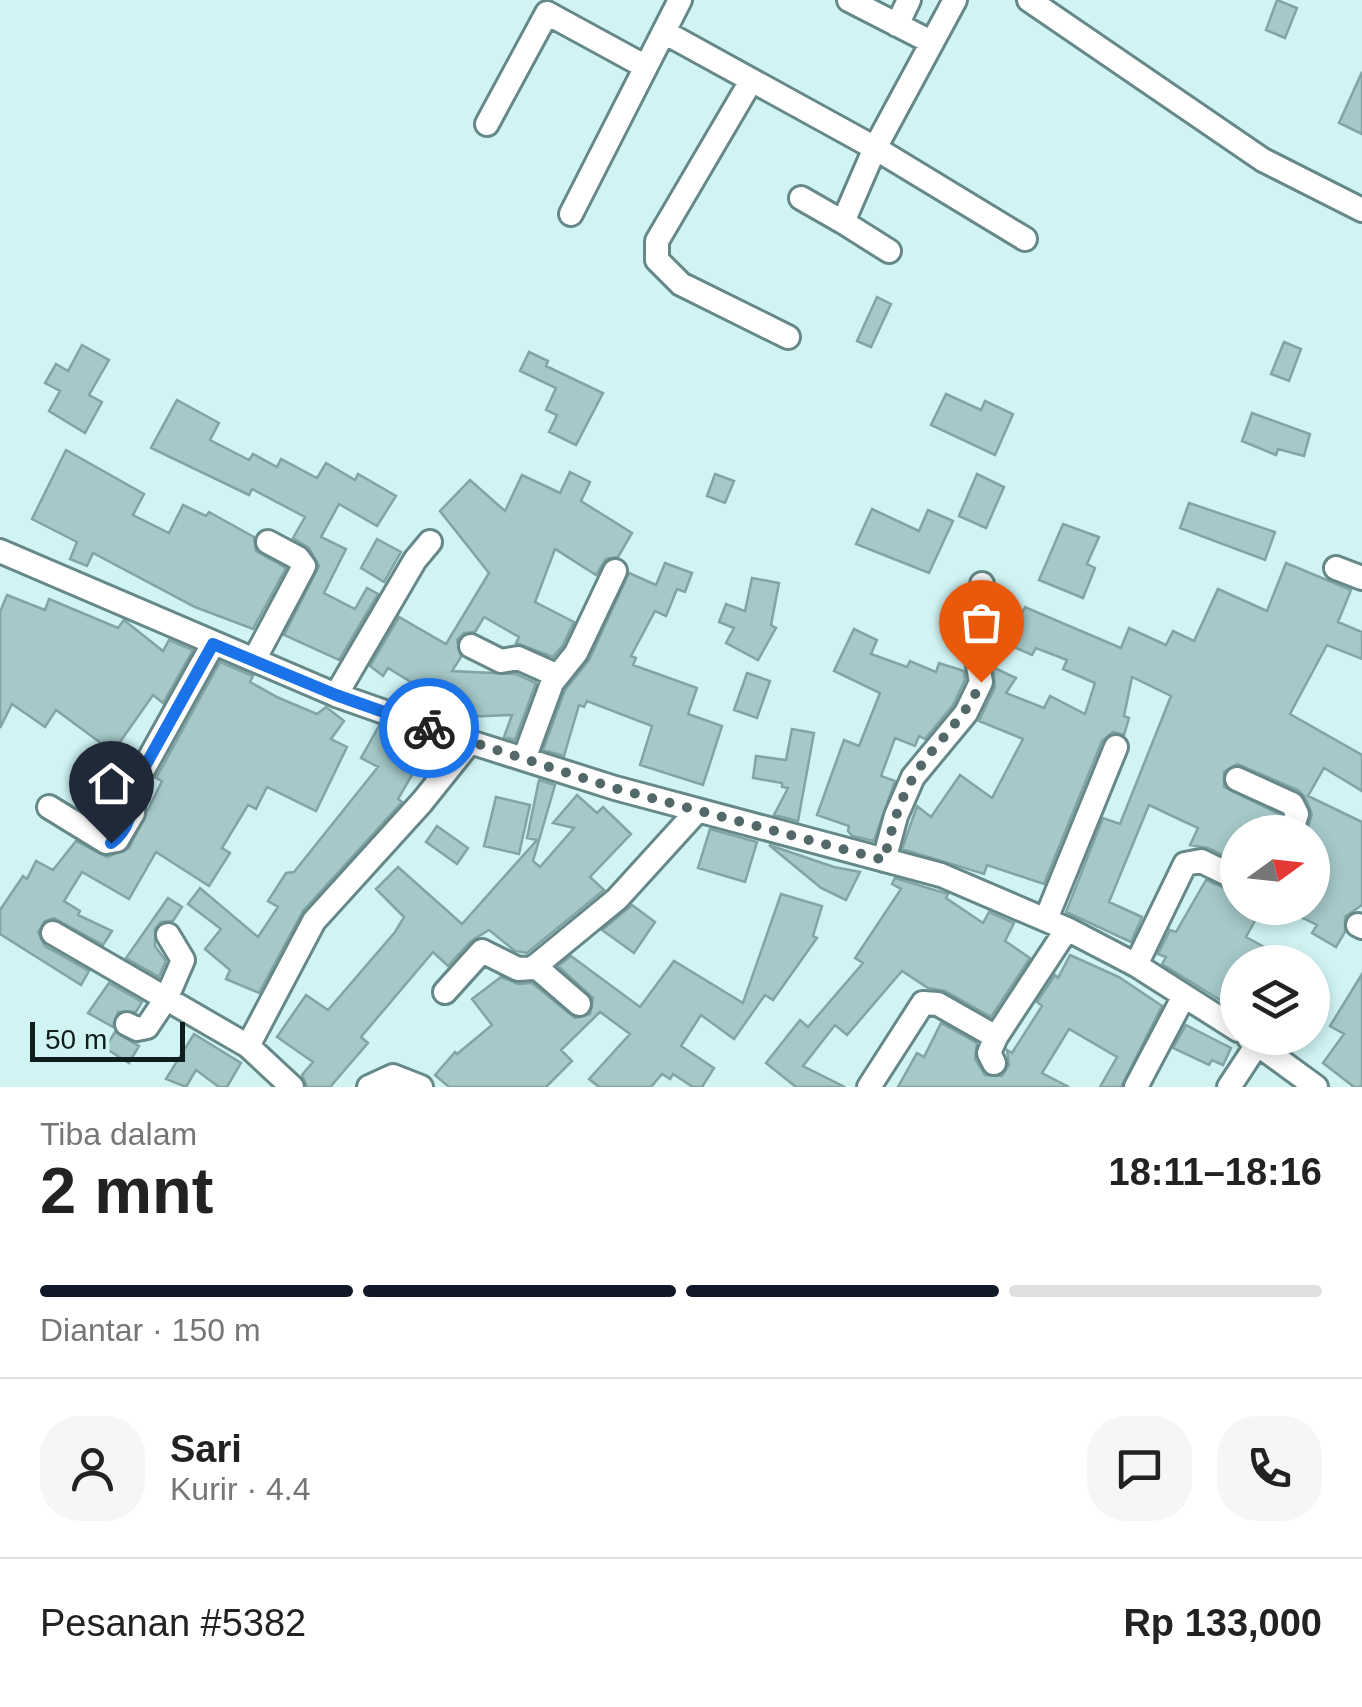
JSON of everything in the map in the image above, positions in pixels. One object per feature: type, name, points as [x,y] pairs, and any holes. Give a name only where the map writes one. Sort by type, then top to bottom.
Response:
[{"type":"street","points":[[571,214],[680,0]]},
{"type":"street","points":[[848,0],[931,42]]},
{"type":"street","points":[[897,25],[909,0]]},
{"type":"street","points":[[843,222],[875,148],[954,0]]},
{"type":"street","points":[[1028,0],[1263,160],[1362,210]]},
{"type":"street","points":[[487,124],[547,13],[646,67]]},
{"type":"street","points":[[664,32],[875,148],[1025,239]]},
{"type":"street","points":[[752,81],[658,242],[657,260],[681,284],[788,337]]},
{"type":"street","points":[[802,198],[890,251]]},
{"type":"street","points":[[254,660],[304,566],[298,558],[268,542]]},
{"type":"street","points":[[336,695],[415,560],[430,542]]},
{"type":"street","points":[[0,551],[336,695],[470,742],[698,810],[941,875],[1056,924],[1136,965],[1220,1019]]},
{"type":"street","points":[[1336,568],[1362,578]]},
{"type":"street","points":[[524,760],[556,675],[576,654],[616,571]]},
{"type":"street","points":[[884,860],[896,816],[913,778],[966,713],[981,682],[972,634],[982,584]]},
{"type":"street","points":[[49,807],[106,842],[117,840],[133,812],[134,786],[213,644]]},
{"type":"street","points":[[470,646],[501,661],[518,658],[556,675]]},
{"type":"street","points":[[248,1046],[314,921],[422,802],[470,742]]},
{"type":"street","points":[[994,1063],[988,1053],[1056,924],[1116,746]]},
{"type":"street","points":[[1236,779],[1292,804],[1297,815]]},
{"type":"street","points":[[445,992],[482,951],[526,972],[535,966],[618,899],[698,810]]},
{"type":"street","points":[[1136,965],[1184,864],[1200,862],[1220,871]]},
{"type":"street","points":[[53,934],[248,1046],[292,1087]]},
{"type":"street","points":[[127,1024],[137,1029],[147,1027],[167,997],[183,960],[168,936]]},
{"type":"street","points":[[535,966],[579,1004]]},
{"type":"street","points":[[1136,1087],[1184,996]]},
{"type":"street","points":[[869,1087],[923,1003],[938,1004],[996,1037]]},
{"type":"street","points":[[1229,1087],[1241,1055]]},
{"type":"street","points":[[1272,1055],[1316,1087]]},
{"type":"street","points":[[369,1087],[393,1076],[421,1087]]},
{"type":"building","points":[[1277,0],[1297,8],[1285,38],[1266,30]]},
{"type":"building","points":[[1362,72],[1362,134],[1339,123]]},
{"type":"building","points":[[877,297],[891,304],[871,347],[857,341]]},
{"type":"building","points":[[1284,342],[1301,349],[1289,381],[1271,374]]},
{"type":"building","points":[[82,345],[109,360],[89,395],[102,402],[85,433],[49,411],[60,391],[45,383],[56,364],[68,371]]},
{"type":"building","points":[[529,352],[548,361],[546,366],[603,393],[576,445],[549,432],[557,415],[546,410],[556,388],[520,371]]},
{"type":"building","points":[[946,394],[981,410],[985,401],[1013,414],[995,455],[931,425]]},
{"type":"building","points":[[177,400],[219,423],[210,440],[249,460],[253,454],[277,467],[281,459],[317,478],[326,463],[355,480],[358,474],[396,496],[377,526],[339,504],[321,537],[346,549],[324,593],[355,609],[367,588],[378,594],[339,660],[284,635],[319,566],[309,548],[293,538],[305,517],[252,489],[249,495],[151,448]]},
{"type":"building","points":[[1252,413],[1310,434],[1304,456],[1278,449],[1276,455],[1242,441]]},
{"type":"building","points":[[66,450],[144,494],[133,515],[169,533],[183,505],[206,516],[209,512],[254,537],[256,551],[286,568],[253,629],[195,607],[93,553],[87,566],[70,559],[77,542],[32,519]]},
{"type":"building","points":[[570,472],[590,482],[581,501],[632,533],[618,557],[606,559],[596,575],[555,549],[535,602],[574,622],[563,645],[553,657],[516,643],[519,637],[484,617],[475,632],[464,633],[457,640],[461,657],[452,671],[516,674],[536,683],[515,740],[504,737],[512,715],[463,717],[424,701],[427,692],[388,668],[383,676],[370,666],[399,617],[446,644],[489,573],[440,511],[470,480],[505,511],[522,475],[560,493]]},
{"type":"building","points":[[715,474],[734,481],[725,503],[707,496]]},
{"type":"building","points":[[977,474],[1004,487],[986,528],[959,516]]},
{"type":"building","points":[[1189,503],[1275,532],[1265,560],[1180,528]]},
{"type":"building","points":[[872,509],[919,531],[928,510],[953,521],[929,573],[856,544]]},
{"type":"building","points":[[1063,524],[1099,537],[1087,564],[1095,568],[1083,598],[1039,580]]},
{"type":"building","points":[[377,539],[401,552],[384,582],[361,568]]},
{"type":"building","points":[[665,563],[692,573],[685,592],[677,589],[666,616],[655,611],[631,656],[636,658],[633,665],[697,688],[688,714],[722,726],[703,785],[640,765],[652,726],[587,701],[584,707],[579,705],[564,756],[543,750],[565,690],[589,660],[629,573],[656,585]]},
{"type":"building","points":[[1286,563],[1351,590],[1338,622],[1362,632],[1362,659],[1327,645],[1290,714],[1362,755],[1362,791],[1324,768],[1308,796],[1362,822],[1362,905],[1345,917],[1345,932],[1336,947],[1312,933],[1317,925],[1330,925],[1330,815],[1312,815],[1298,790],[1237,764],[1224,772],[1224,787],[1281,815],[1220,815],[1220,854],[1190,845],[1198,828],[1149,805],[1109,902],[1142,917],[1131,942],[1066,912],[1103,818],[1120,824],[1171,696],[1132,677],[1124,735],[1113,732],[1102,741],[1044,884],[987,865],[984,874],[902,849],[917,806],[931,817],[960,775],[992,798],[1023,739],[979,721],[995,687],[993,667],[1016,678],[1006,693],[1044,708],[1050,696],[1085,714],[1095,683],[1063,669],[1067,660],[1036,648],[1032,655],[1007,644],[1025,607],[1121,648],[1129,628],[1166,645],[1173,631],[1194,641],[1218,589],[1267,611]]},
{"type":"building","points":[[752,578],[779,583],[771,625],[776,628],[758,660],[726,643],[734,628],[719,622],[726,604],[745,611]]},
{"type":"building","points":[[7,595],[45,610],[49,599],[118,628],[124,620],[163,651],[169,640],[193,650],[163,703],[153,695],[113,752],[56,710],[45,727],[12,704],[0,728],[0,612]]},
{"type":"building","points":[[854,629],[877,640],[871,654],[907,667],[910,661],[936,672],[939,663],[964,671],[965,680],[953,705],[925,739],[919,736],[915,746],[895,738],[881,776],[895,781],[874,841],[852,836],[849,826],[817,815],[844,740],[859,746],[880,693],[834,671]]},
{"type":"building","points":[[220,662],[253,676],[250,682],[279,698],[317,714],[326,707],[344,721],[331,739],[347,747],[316,811],[267,787],[256,809],[248,805],[222,848],[230,853],[209,886],[156,852],[129,899],[82,872],[64,901],[80,911],[78,915],[112,931],[103,945],[54,918],[45,921],[38,932],[45,946],[89,971],[81,985],[0,934],[0,910],[23,876],[27,879],[36,861],[53,870],[76,841],[107,857],[129,848],[162,781],[156,778]]},
{"type":"building","points":[[747,673],[770,681],[757,718],[734,710]]},
{"type":"building","points":[[379,726],[427,749],[398,799],[402,802],[303,911],[259,993],[226,979],[230,970],[205,949],[221,929],[188,904],[200,888],[258,937],[278,907],[268,901],[286,873],[294,872],[378,767],[361,758]]},
{"type":"building","points":[[792,729],[814,733],[798,821],[774,815],[788,788],[782,787],[782,783],[753,778],[756,756],[786,760]]},
{"type":"building","points":[[539,780],[555,785],[533,861],[540,867],[574,828],[553,823],[577,795],[597,813],[603,807],[631,834],[590,877],[604,890],[527,953],[515,951],[489,930],[471,941],[448,966],[433,952],[361,1037],[368,1043],[330,1087],[307,1087],[302,1075],[313,1062],[277,1037],[306,995],[328,1010],[395,932],[404,917],[376,889],[398,867],[462,924],[537,840],[527,838]]},
{"type":"building","points":[[101,781],[119,793],[115,799],[118,809],[108,826],[92,816],[95,811],[86,805]]},
{"type":"building","points":[[496,797],[530,805],[519,854],[484,846]]},
{"type":"building","points":[[437,826],[468,848],[457,864],[426,842]]},
{"type":"building","points":[[710,829],[757,842],[745,882],[698,868]]},
{"type":"building","points":[[769,845],[860,872],[846,900],[821,888]]},
{"type":"building","points":[[895,878],[948,894],[946,898],[983,923],[989,912],[1014,923],[1005,941],[1030,958],[991,1017],[945,991],[928,988],[902,971],[847,1035],[835,1025],[803,1066],[845,1087],[796,1087],[766,1063],[800,1020],[808,1027],[863,963],[855,958],[901,889],[892,884]]},
{"type":"building","points":[[1206,880],[1220,886],[1220,925],[1253,925],[1246,937],[1261,945],[1220,945],[1220,1000],[1162,964],[1166,957],[1158,954],[1170,930],[1176,932]]},
{"type":"building","points":[[781,894],[822,906],[813,936],[817,938],[773,1000],[765,995],[734,1039],[701,1015],[681,1046],[714,1068],[702,1087],[693,1087],[673,1074],[670,1079],[662,1074],[651,1087],[599,1087],[589,1079],[630,1034],[600,1012],[561,1050],[572,1061],[546,1087],[449,1087],[435,1075],[455,1052],[492,1025],[472,999],[501,977],[518,984],[532,983],[575,1018],[590,1014],[593,998],[558,966],[571,956],[640,1007],[674,961],[743,1003]]},
{"type":"building","points":[[168,898],[182,907],[173,921],[161,922],[155,929],[155,946],[166,961],[159,977],[126,958]]},
{"type":"building","points":[[632,905],[655,922],[634,953],[602,930]]},
{"type":"building","points":[[1070,955],[1119,977],[1162,1006],[1121,1087],[1100,1087],[1117,1057],[1069,1029],[1042,1073],[1069,1087],[898,1087],[917,1053],[924,1057],[941,1023],[977,1043],[975,1059],[985,1075],[1002,1076],[1009,1065],[1007,1050],[1012,1053],[1042,1006],[1037,1002],[1055,975],[1058,978]]},
{"type":"building","points":[[1362,974],[1362,1087],[1354,1087],[1323,1063],[1344,1034],[1330,1026]]},
{"type":"building","points":[[109,983],[142,1002],[136,1012],[118,1012],[113,1027],[88,1013]]},
{"type":"building","points":[[1186,1025],[1220,1042],[1220,1055],[1228,1055],[1223,1065],[1212,1060],[1209,1065],[1173,1048]]},
{"type":"building","points":[[115,1032],[139,1046],[129,1063],[105,1048]]},
{"type":"building","points":[[194,1034],[241,1063],[227,1087],[219,1087],[196,1070],[186,1087],[166,1079]]},
{"type":"way so far","points":[[429,728],[614,788],[884,860],[896,816],[913,778],[966,713],[981,682]]},
{"type":"route","points":[[111,843],[117,840],[133,812],[134,786],[213,644],[429,728]]}]
